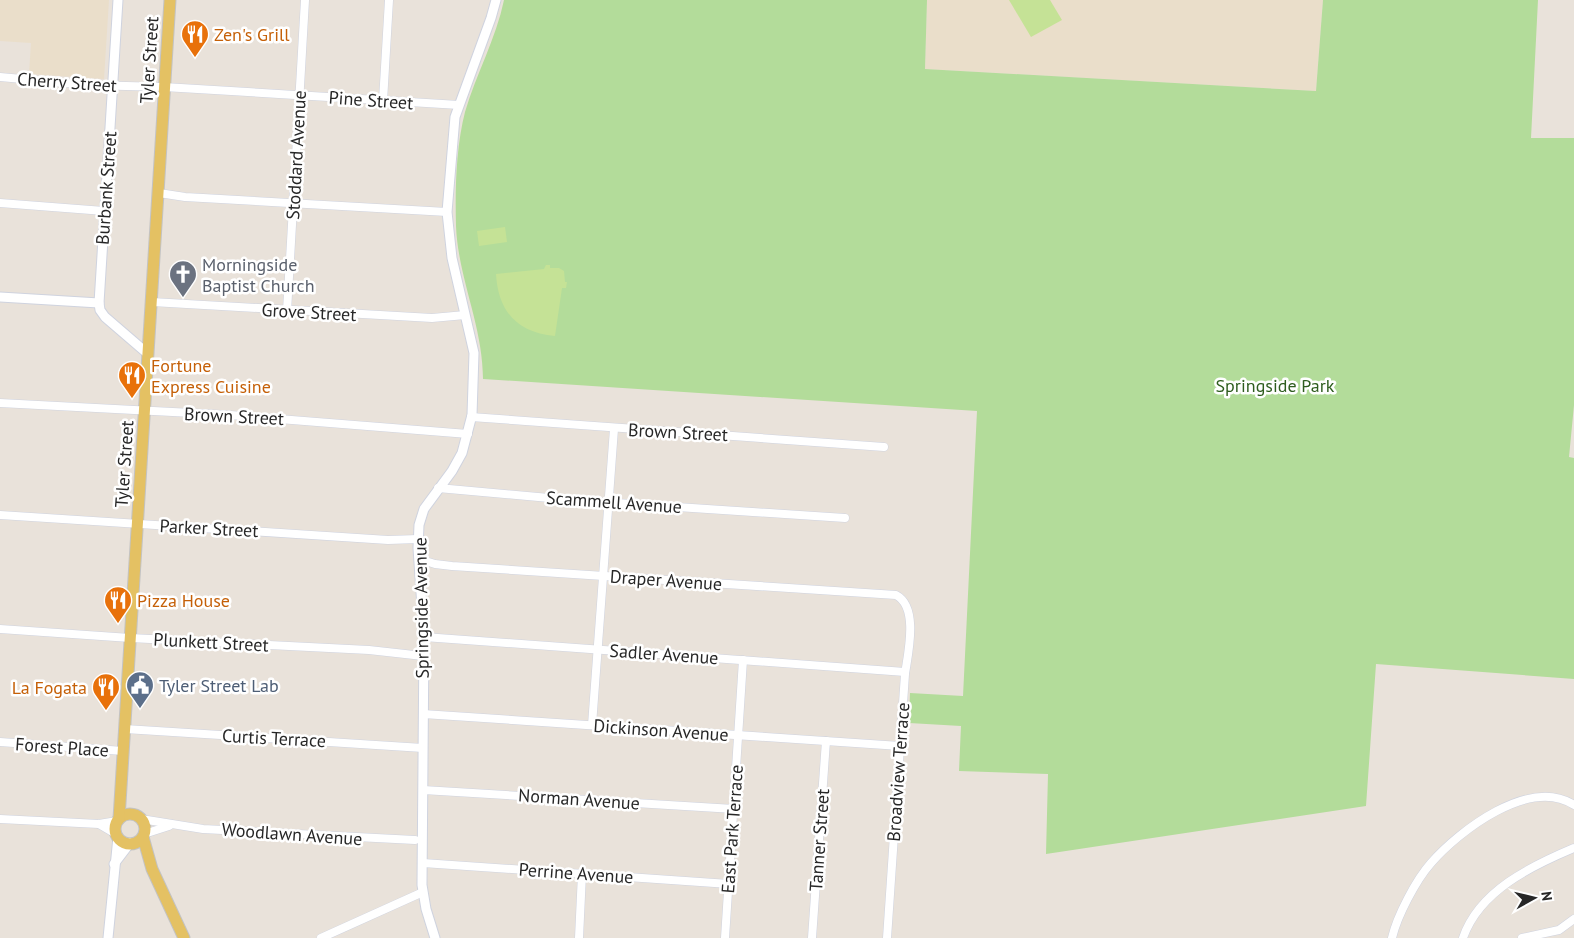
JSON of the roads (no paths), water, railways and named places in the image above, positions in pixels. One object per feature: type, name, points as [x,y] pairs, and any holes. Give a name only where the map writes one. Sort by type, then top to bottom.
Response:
[{"type":"main road","name":"Tyler Street","points":[[118,820],[170,0]]},
{"type":"main road","name":"Tyler Street","points":[[121,781],[128,806],[138,817]]},
{"type":"main road","points":[[126,815],[138,817],[145,826],[137,839],[117,835],[118,820],[126,815]]},
{"type":"main road","points":[[137,839],[184,938]]},
{"type":"street","name":"Burbank Street","points":[[99,303],[118,0]]},
{"type":"street","name":"Stoddard Avenue","points":[[287,311],[305,0]]},
{"type":"street","points":[[383,101],[389,0]]},
{"type":"street","name":"Springside Avenue","points":[[435,938],[423,892],[424,638],[418,539],[424,509],[452,470],[468,434],[471,417],[474,353],[452,258],[447,212],[455,117],[496,0]]},
{"type":"street","name":"Cherry Street","points":[[0,77],[164,87]]},
{"type":"street","name":"Pine Street","points":[[164,87],[459,105]]},
{"type":"street","points":[[159,193],[185,197],[447,212]]},
{"type":"street","points":[[0,204],[104,211]]},
{"type":"street","points":[[0,297],[99,303],[100,310],[105,317],[148,354]]},
{"type":"street","name":"Grove Street","points":[[152,302],[432,318],[465,315]]},
{"type":"street","name":"Brown Street","points":[[0,403],[360,424],[468,434]]},
{"type":"street","name":"Brown Street","points":[[471,417],[614,429],[884,447]]},
{"type":"street","points":[[592,725],[604,576],[607,502],[614,429]]},
{"type":"street","name":"Scammell Avenue","points":[[438,488],[607,502],[845,518]]},
{"type":"street","name":"Parker Street","points":[[0,515],[388,540],[418,539]]},
{"type":"street","name":"Draper Avenue","points":[[419,559],[444,565],[896,595],[902,598],[908,607]]},
{"type":"street","name":"Broadview Terrace","points":[[887,938],[910,622],[908,607]]},
{"type":"street","name":"Plunkett Street","points":[[0,629],[130,638],[369,650],[423,656]]},
{"type":"street","name":"Sadler Avenue","points":[[424,638],[905,672]]},
{"type":"street","name":"East Park Terrace","points":[[725,938],[743,660]]},
{"type":"street","name":"Dickinson Avenue","points":[[423,714],[900,746]]},
{"type":"street","name":"Curtis Terrace","points":[[125,729],[423,748]]},
{"type":"street","name":"Tanner Street","points":[[812,938],[826,741]]},
{"type":"street","name":"Forest Place","points":[[0,742],[123,752]]},
{"type":"street","name":"Norman Avenue","points":[[423,790],[734,809]]},
{"type":"street","points":[[1394,935],[1409,897],[1429,864],[1455,838],[1480,821],[1517,803],[1540,797],[1557,796],[1574,804]]},
{"type":"street","name":"Woodlawn Avenue","points":[[138,817],[170,825],[414,840]]},
{"type":"street","points":[[0,819],[98,824],[118,820]]},
{"type":"street","points":[[98,824],[117,835],[108,938]]},
{"type":"street","name":"Woodlawn Avenue","points":[[137,839],[170,825]]},
{"type":"street","points":[[114,864],[137,839]]},
{"type":"street","points":[[1463,938],[1468,924],[1480,906],[1498,889],[1517,876],[1574,848]]},
{"type":"street","name":"Perrine Avenue","points":[[423,863],[729,884]]},
{"type":"street","points":[[578,938],[582,874]]},
{"type":"street","points":[[321,938],[423,892]]},
{"type":"street","points":[[1564,928],[1574,919]]},
{"type":"street","points":[[1522,938],[1547,934],[1574,925]]},
{"type":"place","name":"Zen's Grill","points":[[195,58]]},
{"type":"place","name":"Morningside Baptist Church","points":[[183,298]]},
{"type":"place","name":"Fortune Express Cuisine","points":[[132,399]]},
{"type":"place","name":"Pizza House","points":[[118,624]]},
{"type":"place","name":"Tyler Street Lab","points":[[140,709]]},
{"type":"place","name":"La Fogata","points":[[106,711]]},
{"type":"park label","name":"Springside Park","points":[[1275,385]]}]
